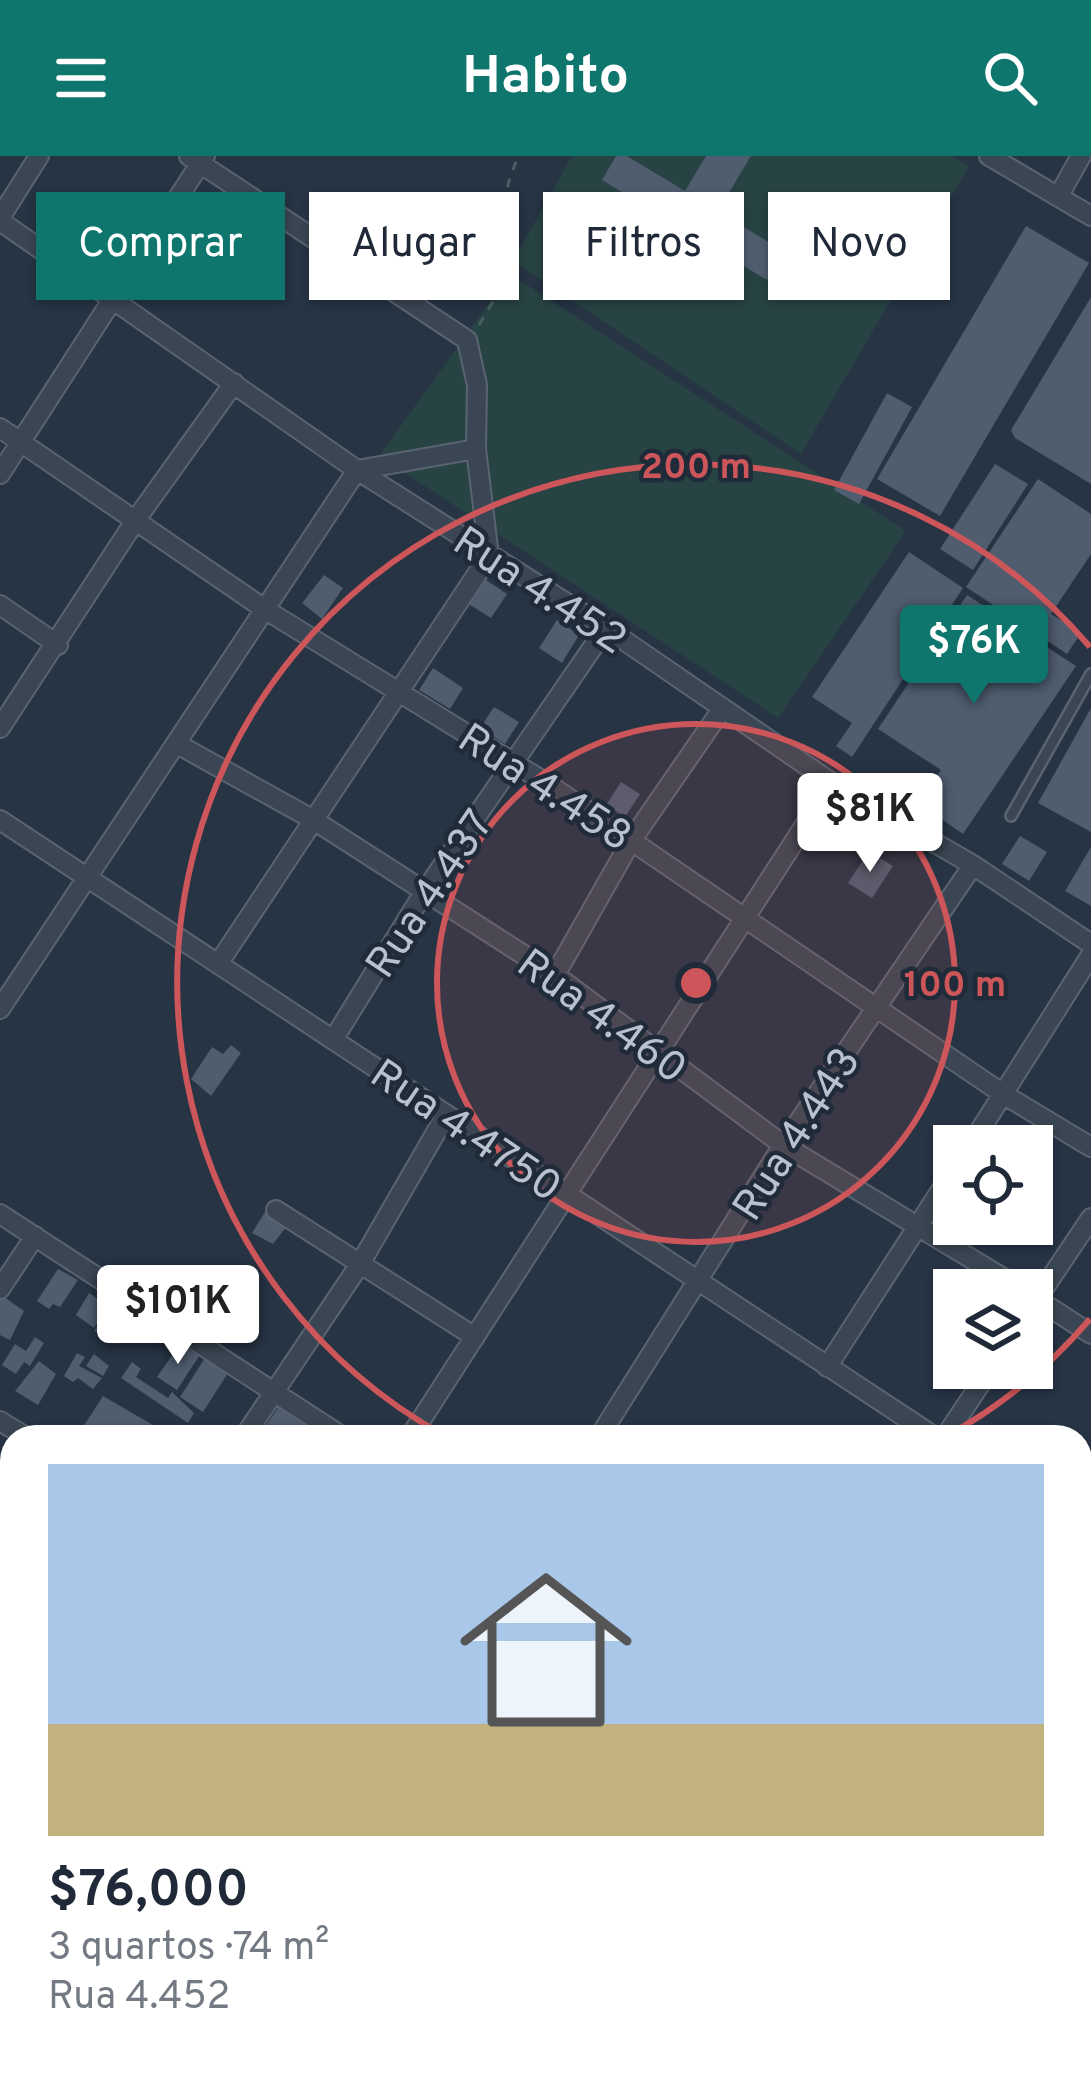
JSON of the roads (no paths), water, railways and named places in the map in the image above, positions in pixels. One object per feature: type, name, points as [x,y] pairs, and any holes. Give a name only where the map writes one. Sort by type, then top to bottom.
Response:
[{"type":"street","points":[[0,219],[39,156]]},
{"type":"street","points":[[989,156],[1091,216]]},
{"type":"street","points":[[1058,197],[1081,156]]},
{"type":"street","points":[[0,474],[113,301],[198,159],[467,340],[477,385],[476,449],[489,556],[218,964]]},
{"type":"street","name":"Rua 4.452","points":[[0,219],[357,470],[606,628],[832,783],[973,865],[1091,944]]},
{"type":"street","points":[[0,728],[137,518],[234,383]]},
{"type":"street","name":"Rua 4.458","points":[[0,428],[266,610],[515,765],[1003,1094],[1091,1147]]},
{"type":"street","points":[[0,1009],[89,882],[357,470],[476,449]]},
{"type":"street","points":[[0,605],[58,645]]},
{"type":"street","name":"Rua 4.437","points":[[333,1040],[423,894],[606,628]]},
{"type":"street","points":[[555,975],[631,841],[722,709]]},
{"type":"street","name":"Rua 4.460","points":[[179,746],[312,819],[555,975],[658,1057],[783,1145],[987,1269]]},
{"type":"street","points":[[418,1425],[832,783]]},
{"type":"street","name":"Rua 4.4750","points":[[0,820],[916,1425]]},
{"type":"street","name":"Rua 4.443","points":[[615,1425],[783,1145],[973,865]]},
{"type":"street","points":[[983,1125],[1091,955]]},
{"type":"street","points":[[252,1425],[360,1264],[446,1115]]},
{"type":"street","points":[[827,1367],[933,1203]]},
{"type":"street","points":[[276,1210],[475,1337]]},
{"type":"street","points":[[0,1214],[325,1425]]},
{"type":"street","points":[[1052,1269],[1091,1218]]},
{"type":"street","points":[[0,1289],[34,1236]]},
{"type":"street","name":"Rua 4.460","points":[[1053,1311],[1091,1334]]},
{"type":"street","points":[[953,1425],[977,1389]]},
{"type":"lane","points":[[1011,816],[1091,674]]}]
